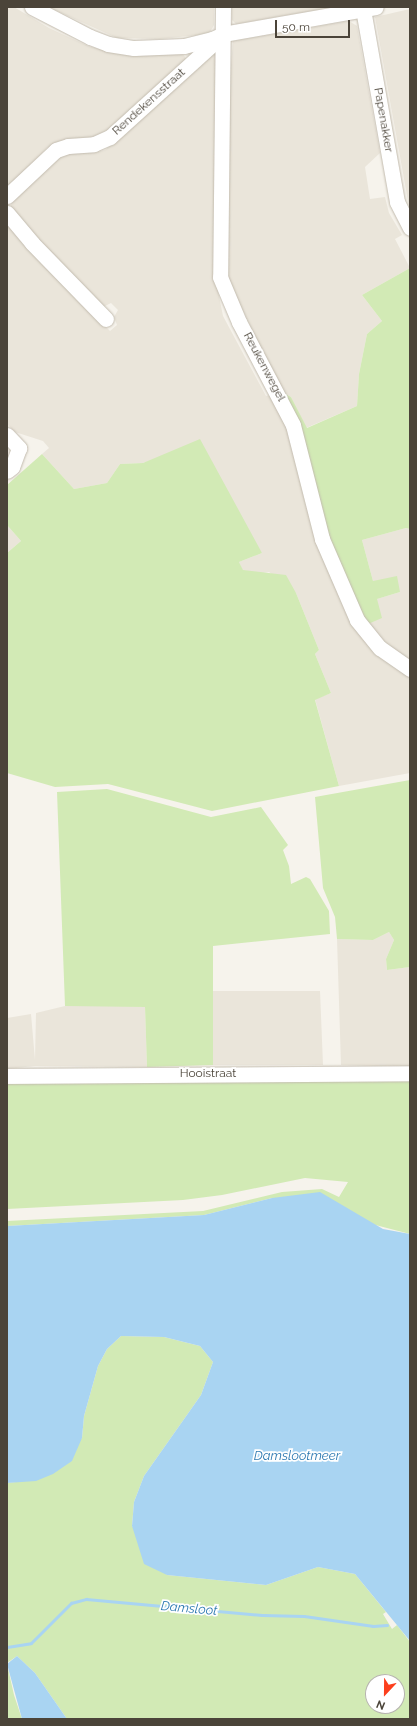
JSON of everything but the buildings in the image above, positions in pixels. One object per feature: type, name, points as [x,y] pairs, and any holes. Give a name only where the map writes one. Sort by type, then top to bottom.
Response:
[{"type":"street","points":[[32,7],[90,37],[108,44],[134,48],[184,46],[212,39],[223,34],[370,8]]},
{"type":"street","points":[[223,7],[223,34]]},
{"type":"street","name":"Papenakker","points":[[370,8],[397,202],[410,228]]},
{"type":"street","name":"Rendekensstraat","points":[[7,196],[56,150],[68,146],[94,144],[110,137],[223,34]]},
{"type":"street","name":"Reukenwegel","points":[[223,34],[220,277],[239,322],[293,425],[322,539],[354,614],[361,626],[380,648],[410,669]]},
{"type":"street","points":[[7,213],[32,243],[106,319]]},
{"type":"street","points":[[7,435],[19,448],[12,467],[7,472]]},
{"type":"street","name":"Hooistraat","points":[[7,1076],[410,1073]]},
{"type":"shaded area","points":[[7,7],[14,7],[49,28],[88,46],[117,54],[147,55],[181,51],[187,60],[104,135],[91,139],[60,141],[47,148],[7,188]]},
{"type":"shaded area","points":[[48,7],[214,7],[214,25],[210,32],[198,35],[160,39],[117,38]]},
{"type":"shaded area","points":[[232,7],[328,8],[236,24],[232,20]]},
{"type":"shaded area","points":[[410,9],[410,212],[375,17]]},
{"type":"shaded area","points":[[349,21],[357,26],[380,153],[365,167],[370,199],[385,197],[389,213],[402,235],[395,239],[410,268],[362,295],[382,321],[367,334],[359,374],[357,406],[306,428],[291,397],[282,392],[232,288],[225,279],[226,88],[230,77],[233,41]]},
{"type":"shaded area","points":[[219,46],[215,276],[223,316],[266,396],[274,394],[284,417],[343,599],[410,673],[410,773],[339,786],[315,699],[331,693],[315,654],[319,650],[296,593],[269,572],[257,574],[243,571],[239,562],[262,553],[157,459],[143,463],[120,464],[107,483],[74,489],[42,454],[49,448],[43,441],[15,432],[7,424],[7,224],[110,331],[117,325],[114,317],[118,310],[111,303],[103,307],[10,209],[12,202],[41,169],[66,151],[93,153],[105,150]]},
{"type":"shaded area","points":[[7,525],[21,541],[7,553]]},
{"type":"shaded area","points":[[406,528],[410,529],[410,663],[387,644],[368,624],[377,599],[400,592],[373,581],[362,540]]},
{"type":"shaded area","points":[[389,932],[394,940],[386,959],[387,970],[410,967],[410,1067],[341,1065],[337,939],[373,940]]},
{"type":"shaded area","points":[[213,991],[320,991],[323,1065],[213,1065]]},
{"type":"shaded area","points":[[112,1005],[145,1007],[147,1067],[35,1066],[7,1069],[7,1018],[31,1014],[35,1060],[36,1013],[65,1006]]},
{"type":"green space","points":[[410,268],[410,529],[406,528],[362,540],[373,581],[397,576],[400,592],[377,599],[382,618],[368,624],[331,550],[282,392],[291,397],[307,428],[357,406],[359,374],[367,334],[382,321],[362,295]]},
{"type":"green space","points":[[200,439],[262,553],[239,562],[243,570],[286,575],[296,593],[319,650],[315,654],[331,693],[315,700],[339,786],[212,811],[108,784],[55,787],[7,773],[7,553],[21,541],[7,525],[7,485],[42,454],[74,489],[107,483],[120,464],[143,463]]},
{"type":"green space","points":[[410,780],[410,967],[387,970],[386,959],[394,940],[389,932],[373,940],[337,939],[335,917],[323,888],[315,797]]},
{"type":"green space","points":[[107,789],[211,817],[261,807],[288,845],[283,850],[289,866],[291,884],[306,877],[310,879],[329,911],[330,934],[213,946],[213,1065],[147,1067],[145,1007],[65,1006],[57,792]]},
{"type":"green space","points":[[410,1079],[410,1234],[272,1198],[204,1215],[7,1226],[7,1221],[203,1211],[282,1192],[322,1189],[339,1197],[348,1182],[305,1178],[222,1195],[183,1200],[7,1209],[7,1080]]},
{"type":"green space","points":[[121,1336],[164,1337],[200,1346],[213,1362],[201,1395],[144,1476],[134,1502],[132,1526],[167,1575],[266,1585],[318,1567],[355,1574],[386,1612],[383,1614],[392,1629],[397,1625],[410,1642],[410,1719],[67,1719],[35,1673],[17,1656],[7,1663],[7,1483],[16,1482],[82,1438],[84,1416],[98,1366],[107,1349]]},
{"type":"green space","points":[[7,1664],[14,1695],[22,1719],[7,1719]]},
{"type":"water","name":"Damslootmeer","points":[[320,1192],[383,1229],[410,1234],[410,1641],[355,1574],[318,1567],[266,1585],[167,1575],[144,1564],[132,1526],[134,1502],[144,1476],[201,1395],[213,1362],[200,1346],[164,1337],[121,1336],[107,1349],[98,1366],[84,1416],[82,1438],[72,1461],[53,1474],[36,1481],[7,1483],[7,1226],[204,1215],[272,1198]]},
{"type":"water","points":[[17,1656],[35,1673],[67,1719],[22,1719],[7,1664]]},
{"type":"waterway","name":"Damsloot","points":[[7,1647],[31,1643],[71,1603],[86,1599],[262,1615],[304,1616],[373,1626],[387,1625]]}]
